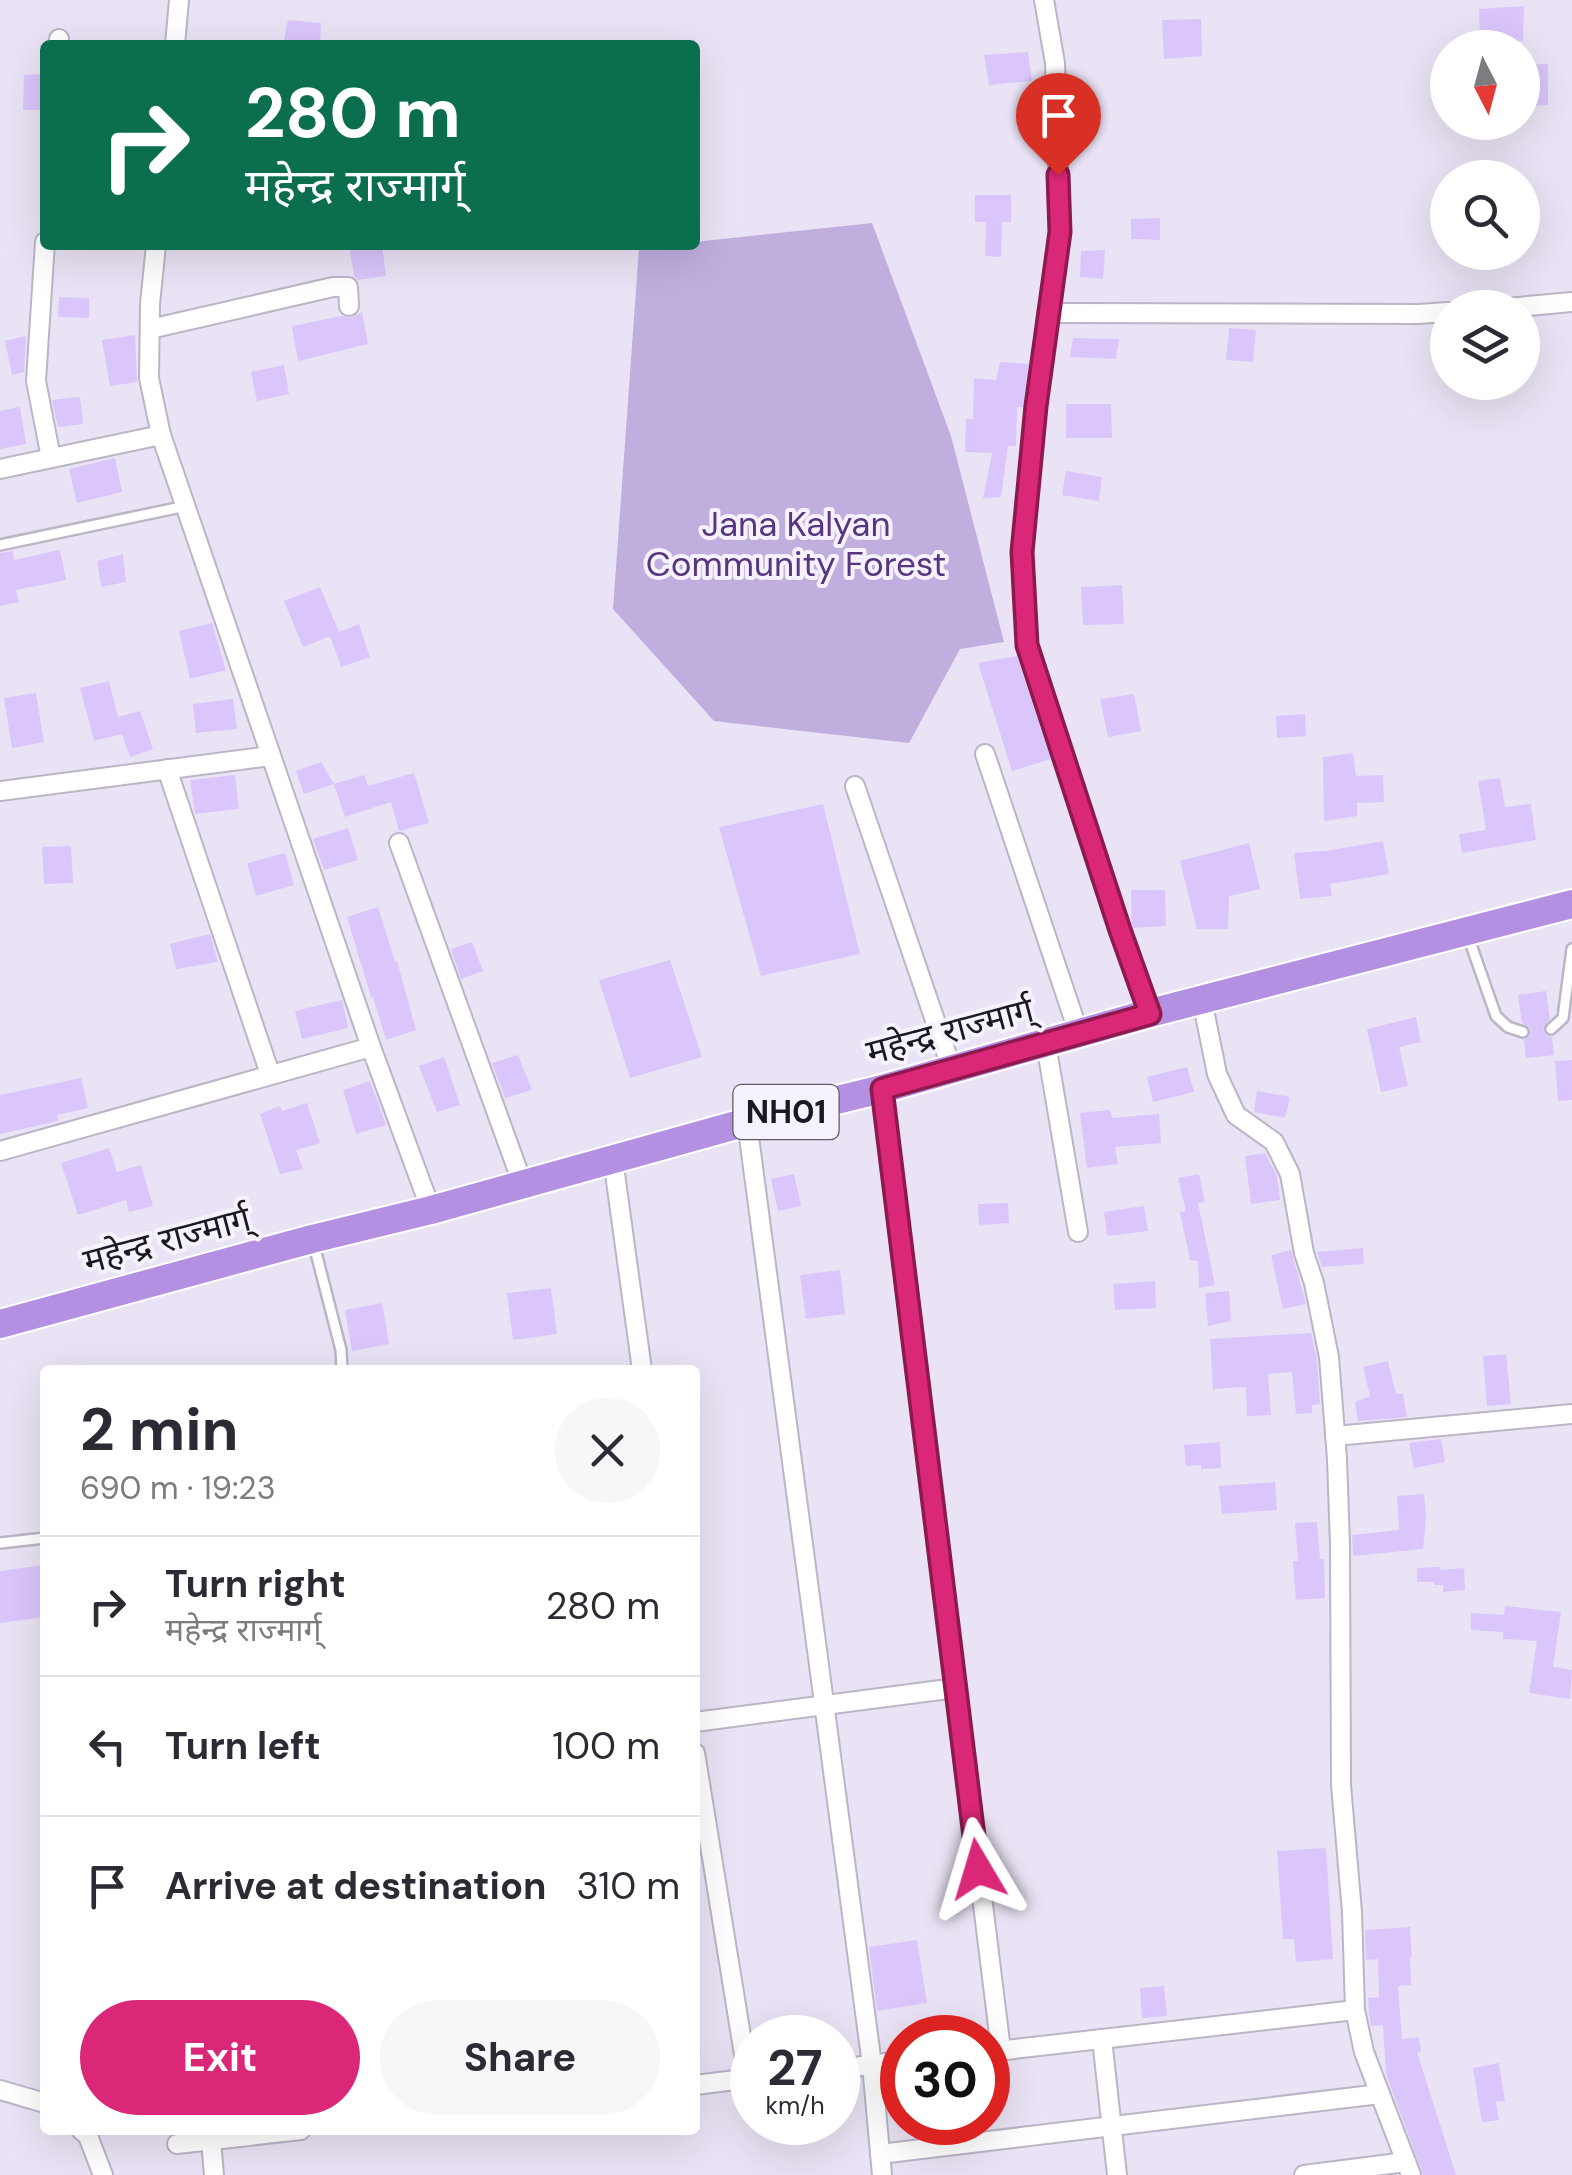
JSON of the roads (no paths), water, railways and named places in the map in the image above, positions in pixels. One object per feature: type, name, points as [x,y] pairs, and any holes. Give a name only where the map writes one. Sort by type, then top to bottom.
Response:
[{"type":"highway","name":"महेन्द्र राज्मार्ग्","points":[[0,1324],[1572,904]]},
{"type":"street","points":[[175,40],[179,0]]},
{"type":"street","points":[[1044,0],[1055,63],[1060,232],[1036,406],[1022,552],[1027,645],[1150,1014]]},
{"type":"street","points":[[44,250],[36,381],[51,458]]},
{"type":"street","points":[[156,250],[149,378],[161,434],[371,1046],[432,1210]]},
{"type":"street","points":[[150,329],[332,287],[348,287],[350,306]]},
{"type":"street","points":[[1540,305],[1572,302]]},
{"type":"street","points":[[1049,313],[1430,313]]},
{"type":"street","points":[[0,469],[161,434]]},
{"type":"street","points":[[985,754],[1079,1034]]},
{"type":"street","points":[[0,791],[271,756]]},
{"type":"street","points":[[167,769],[270,1074]]},
{"type":"street","points":[[855,786],[952,1070]]},
{"type":"street","points":[[399,843],[523,1184]]},
{"type":"street","points":[[1202,1000],[1217,1074],[1236,1115],[1274,1142],[1290,1174],[1329,1357],[1340,1545],[1341,1785],[1352,1912],[1355,2010],[1364,2052],[1409,2168],[1304,2175]]},
{"type":"street","points":[[1046,1044],[1078,1232]]},
{"type":"street","points":[[0,1151],[371,1046]]},
{"type":"street","points":[[882,1089],[956,1688],[990,2015]]},
{"type":"street","points":[[747,1122],[872,2065],[882,2175]]},
{"type":"street","points":[[613,1160],[641,1365]]},
{"type":"street","points":[[1335,1436],[1572,1414]]},
{"type":"street","points":[[700,1721],[956,1688]]},
{"type":"street","points":[[700,1783],[739,2015]]},
{"type":"street","points":[[1010,2049],[1355,2010]]},
{"type":"street","points":[[1102,2038],[1117,2175]]},
{"type":"street","points":[[860,2066],[880,2064]]},
{"type":"street","points":[[700,2084],[730,2081]]},
{"type":"street","points":[[0,2090],[40,2102]]},
{"type":"street","points":[[880,2154],[1380,2094]]},
{"type":"street","points":[[87,2135],[103,2175]]},
{"type":"street","points":[[177,2144],[255,2135]]},
{"type":"street","points":[[211,2140],[214,2175]]},
{"type":"lane","points":[[0,545],[186,506]]},
{"type":"lane","points":[[1466,931],[1496,1016],[1508,1028],[1523,1032]]},
{"type":"lane","points":[[1551,1029],[1562,1018],[1572,949]]},
{"type":"lane","points":[[312,1239],[342,1365]]},
{"type":"lane","points":[[0,1543],[40,1539]]},
{"type":"park label","name":"Jana Kalyan Community Forest","points":[[796,544]]}]
